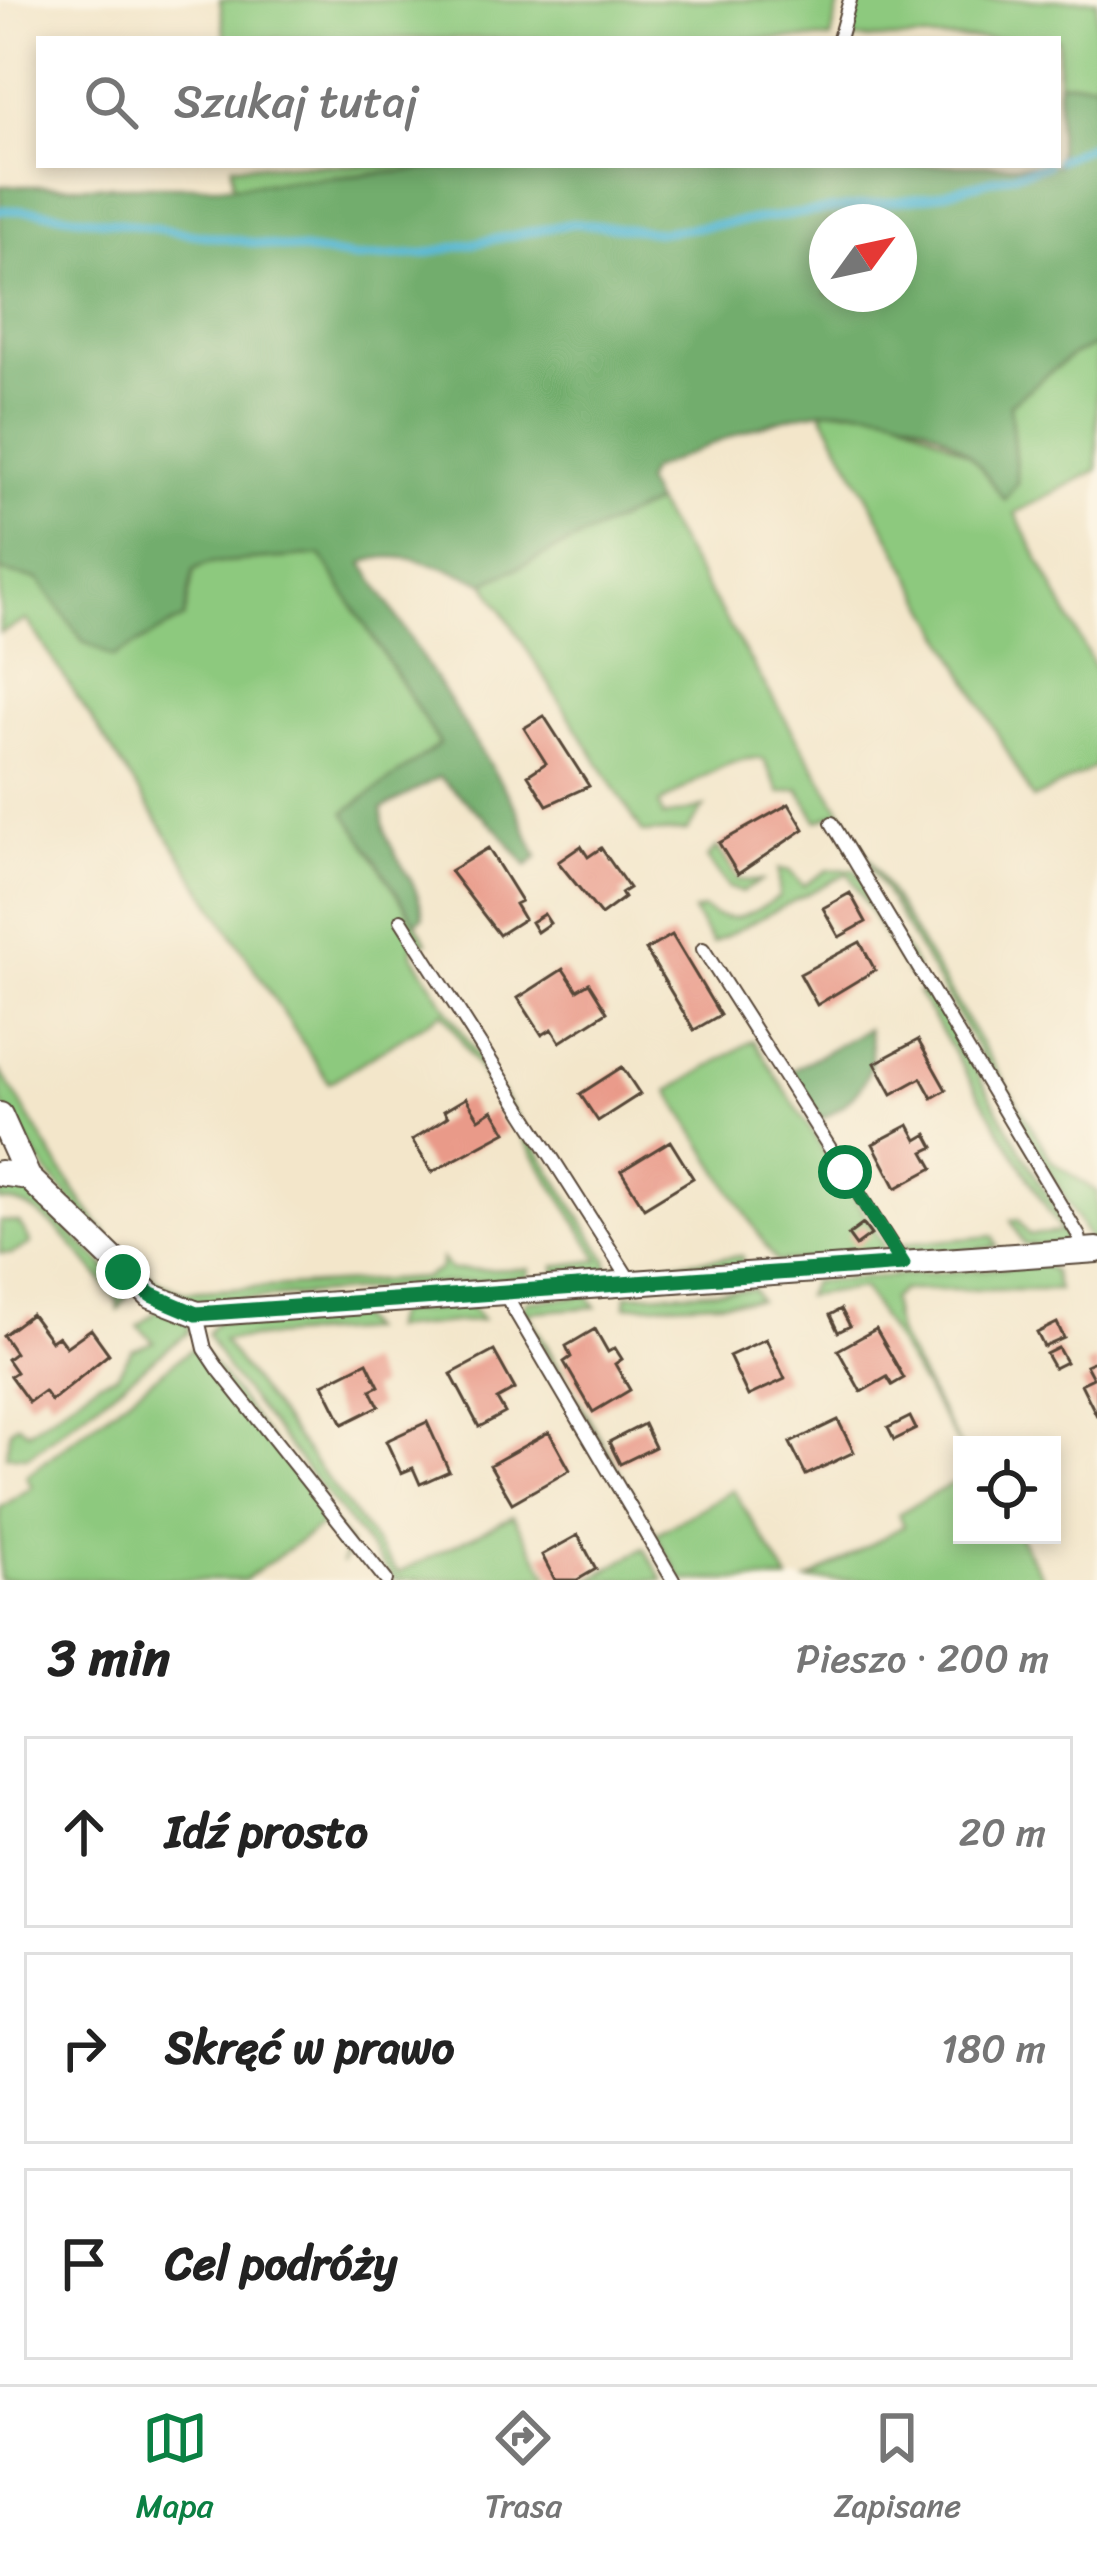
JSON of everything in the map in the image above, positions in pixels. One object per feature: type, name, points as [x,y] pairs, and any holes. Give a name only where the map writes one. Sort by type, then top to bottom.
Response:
[{"type":"street","points":[[0,1114],[28,1177],[151,1295],[196,1314],[1090,1250]]},
{"type":"street","points":[[0,1173],[28,1177]]},
{"type":"lane","points":[[840,36],[850,0]]},
{"type":"lane","points":[[832,823],[1090,1250]]},
{"type":"lane","points":[[401,920],[631,1283]]},
{"type":"lane","points":[[703,949],[903,1264]]},
{"type":"lane","points":[[502,1290],[673,1580]]},
{"type":"lane","points":[[196,1314],[206,1349],[219,1370],[386,1580]]},
{"type":"green space","points":[[220,0],[840,0],[832,36],[225,36]]},
{"type":"green space","points":[[859,0],[1097,0],[1097,82],[1061,82],[1061,36],[851,36]]},
{"type":"green space","points":[[1061,82],[1097,82],[1097,345],[1072,355],[1010,404],[1017,482],[1005,500],[970,455],[925,425],[887,412],[847,409],[768,423],[650,470],[644,482],[655,503],[485,583],[408,558],[363,563],[517,809],[537,857],[527,866],[498,830],[439,777],[382,809],[387,837],[420,901],[423,917],[416,923],[345,812],[440,744],[321,555],[209,563],[194,569],[184,618],[113,657],[83,641],[39,580],[0,571],[0,186],[233,186],[441,168],[1061,168]]},
{"type":"green space","points":[[232,168],[441,168],[233,186]]},
{"type":"green space","points":[[1097,345],[1097,470],[1015,513],[1097,672],[1097,766],[1033,799],[820,409],[890,410],[1017,481],[1010,404],[1072,355]]},
{"type":"green space","points":[[655,503],[1052,1161],[1097,1192],[1097,1241],[1089,1239],[863,854],[850,847],[836,813],[817,821],[799,789],[780,793],[764,760],[752,758],[724,766],[659,804],[663,817],[704,807],[687,831],[643,833],[485,583]]},
{"type":"green space","points":[[321,555],[440,745],[346,812],[427,942],[412,945],[412,953],[607,1259],[609,1278],[556,1278],[555,1266],[600,1260],[443,1012],[329,1083],[27,620],[0,633],[0,571],[39,579],[83,641],[184,618],[194,570],[209,563]]},
{"type":"green space","points":[[717,847],[738,880],[761,881],[742,892],[729,888],[707,858]]},
{"type":"green space","points":[[779,869],[790,871],[803,886],[828,870],[855,869],[917,969],[908,974],[848,873],[712,943],[693,912],[703,909],[724,918],[750,913],[779,897]]},
{"type":"green space","points":[[918,993],[931,994],[1062,1221],[1065,1243],[1024,1245],[1011,1220],[1018,1219],[1029,1235],[1061,1232]]},
{"type":"green space","points":[[867,1029],[871,1058],[863,1083],[822,1119],[791,1071]]},
{"type":"green space","points":[[753,1040],[883,1243],[883,1254],[776,1262],[669,1091]]},
{"type":"green space","points":[[0,1071],[103,1229],[155,1278],[184,1292],[424,1278],[440,1269],[442,1259],[450,1270],[529,1269],[528,1277],[194,1303],[169,1297],[129,1267],[48,1173],[0,1101]]},
{"type":"green space","points":[[0,1186],[28,1190],[124,1286],[128,1294],[119,1310],[117,1299],[65,1237],[34,1211],[0,1201]]},
{"type":"green space","points":[[0,1221],[19,1223],[31,1243],[12,1254],[0,1253]]},
{"type":"green space","points":[[993,1236],[997,1247],[910,1255],[903,1244]]},
{"type":"green space","points":[[742,1256],[743,1267],[637,1275],[631,1267]]},
{"type":"green space","points":[[1044,1265],[1053,1272],[1058,1290],[902,1290],[891,1299],[897,1333],[953,1436],[863,1288],[806,1296],[812,1282]]},
{"type":"green space","points":[[753,1289],[759,1300],[626,1306],[627,1295]]},
{"type":"green space","points":[[588,1296],[596,1307],[527,1312],[656,1534],[733,1490],[789,1580],[683,1580],[522,1313],[527,1301]]},
{"type":"green space","points":[[470,1306],[482,1320],[390,1329],[395,1313]]},
{"type":"green space","points":[[159,1309],[189,1323],[188,1333],[28,1456],[6,1455],[10,1430],[18,1424],[28,1432],[99,1381],[117,1375],[132,1350],[154,1342],[138,1326]]},
{"type":"green space","points":[[353,1314],[367,1330],[222,1340],[398,1573],[513,1516],[549,1577],[395,1580],[228,1371],[207,1334],[216,1322]]},
{"type":"green space","points":[[198,1344],[350,1545],[342,1564],[347,1547],[328,1521],[244,1580],[0,1580],[0,1508],[32,1487],[26,1476]]},
{"type":"green space","points":[[953,1483],[953,1544],[1023,1544],[1044,1580],[808,1580],[903,1526],[898,1514]]},
{"type":"green space","points":[[644,1548],[663,1580],[589,1580]]},
{"type":"building","points":[[544,716],[589,786],[547,805],[528,775],[546,763],[524,728]]},
{"type":"building","points":[[789,804],[804,829],[738,874],[719,843]]},
{"type":"building","points":[[581,846],[588,857],[601,848],[629,888],[621,893],[624,898],[601,915],[558,862]]},
{"type":"building","points":[[488,848],[521,901],[515,904],[524,919],[499,935],[450,871]]},
{"type":"building","points":[[850,893],[866,922],[839,937],[823,908]]},
{"type":"building","points":[[544,914],[550,923],[537,932],[531,922]]},
{"type":"building","points":[[672,935],[720,1015],[694,1030],[646,950]]},
{"type":"building","points":[[860,942],[875,970],[817,1005],[800,974]]},
{"type":"building","points":[[563,969],[577,990],[589,983],[607,1012],[560,1042],[552,1029],[542,1035],[518,998]]},
{"type":"building","points":[[918,1040],[946,1090],[932,1098],[921,1078],[892,1094],[875,1063]]},
{"type":"building","points":[[622,1067],[640,1094],[598,1121],[580,1094]]},
{"type":"building","points":[[466,1098],[479,1119],[493,1110],[506,1132],[432,1172],[412,1140],[448,1117],[444,1111]]},
{"type":"building","points":[[909,1125],[917,1140],[927,1134],[934,1147],[924,1152],[933,1168],[896,1188],[873,1144]]},
{"type":"building","points":[[670,1141],[693,1178],[644,1208],[621,1171]]},
{"type":"building","points":[[863,1224],[871,1235],[856,1246],[848,1235]]},
{"type":"building","points":[[841,1309],[850,1326],[838,1332],[830,1315]]},
{"type":"building","points":[[31,1314],[51,1341],[58,1336],[66,1347],[91,1329],[109,1354],[51,1401],[44,1391],[29,1402],[10,1376],[16,1372],[7,1359],[15,1353],[3,1335]]},
{"type":"building","points":[[1057,1323],[1064,1338],[1044,1347],[1037,1333]]},
{"type":"building","points":[[595,1329],[608,1352],[615,1348],[622,1359],[615,1364],[630,1390],[593,1412],[564,1362],[571,1357],[566,1346]]},
{"type":"building","points":[[876,1329],[904,1378],[892,1385],[887,1377],[861,1392],[838,1350]]},
{"type":"building","points":[[766,1339],[785,1379],[748,1396],[729,1356]]},
{"type":"building","points":[[1058,1348],[1066,1362],[1054,1368],[1046,1354]]},
{"type":"building","points":[[494,1351],[515,1389],[497,1399],[505,1413],[479,1427],[451,1374]]},
{"type":"building","points":[[1097,1360],[1097,1416],[1081,1384],[1093,1378],[1086,1365]]},
{"type":"building","points":[[367,1362],[379,1386],[371,1390],[379,1406],[343,1424],[323,1384]]},
{"type":"building","points":[[910,1417],[916,1429],[894,1440],[888,1428]]},
{"type":"building","points":[[838,1420],[854,1452],[806,1475],[790,1443]]},
{"type":"building","points":[[427,1422],[449,1471],[420,1484],[413,1468],[401,1473],[386,1441]]},
{"type":"building","points":[[644,1424],[655,1447],[620,1464],[609,1442]]},
{"type":"building","points":[[549,1432],[570,1470],[512,1503],[490,1465]]},
{"type":"building","points":[[578,1535],[596,1569],[577,1580],[555,1580],[542,1555]]},
{"type":"waterway","points":[[1061,159],[1097,143]]},
{"type":"waterway","points":[[0,210],[38,211],[357,258],[422,254],[573,223],[660,232],[929,197],[1036,168]]},
{"type":"route","points":[[123,1272],[151,1295],[196,1314],[903,1264],[845,1172]]}]
